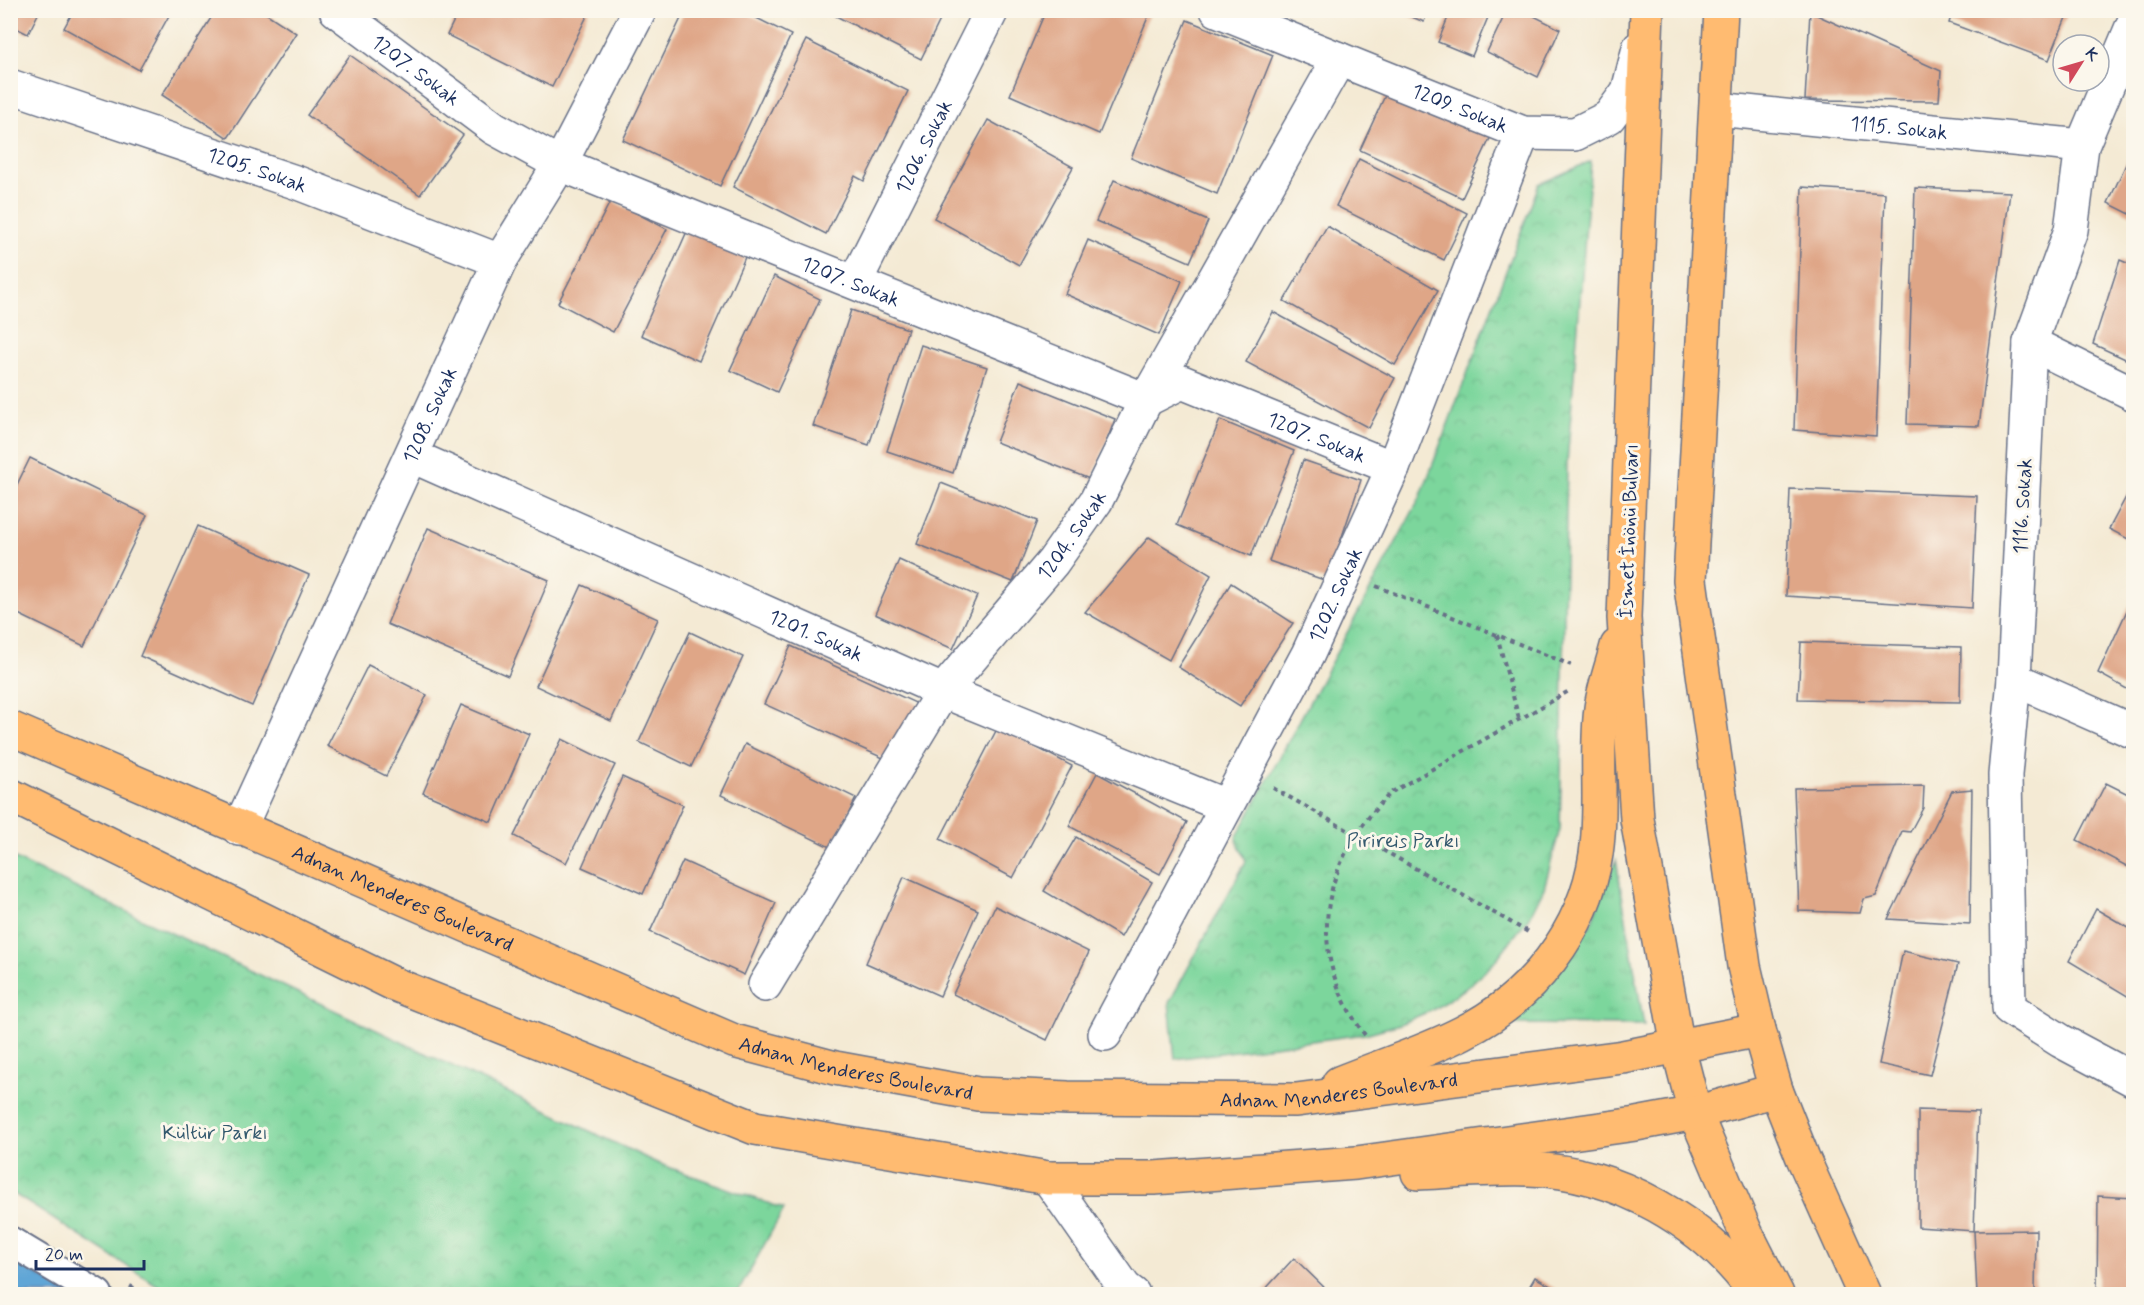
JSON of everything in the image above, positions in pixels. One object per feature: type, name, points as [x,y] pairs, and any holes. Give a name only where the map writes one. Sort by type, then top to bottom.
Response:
[{"type":"main road","points":[[1721,10],[1690,580],[1743,954],[1760,1030],[1776,1090],[1803,1158],[1864,1294]]},
{"type":"main road","name":"İsmet İnönü Bulvarı","points":[[1646,15],[1624,618],[1637,819],[1678,1047],[1695,1113]]},
{"type":"main road","points":[[1296,1100],[1461,1034],[1491,1017],[1519,996],[1543,971],[1562,945],[1577,916],[1596,853],[1601,707],[1624,618]]},
{"type":"main road","name":"Adnan Menderes Boulevard","points":[[10,728],[239,829],[734,1041],[835,1068],[978,1094],[1068,1098],[1296,1100],[1678,1047],[1760,1030]]},
{"type":"main road","points":[[10,795],[394,984],[755,1128],[1048,1178],[1154,1178],[1356,1163],[1636,1124],[1695,1113],[1776,1090]]},
{"type":"main road","points":[[1695,1113],[1746,1233],[1778,1294]]},
{"type":"main road","points":[[1356,1163],[1413,1173],[1529,1169],[1565,1173],[1600,1182],[1634,1194],[1666,1211],[1696,1232],[1722,1255],[1756,1294]]},
{"type":"street","name":"1207. Sokak","points":[[336,10],[494,128],[560,164],[1146,400],[1182,382],[1393,468]]},
{"type":"street","name":"1208. Sokak","points":[[239,829],[500,261],[560,164],[640,10]]},
{"type":"street","name":"1206. Sokak","points":[[855,282],[992,10]]},
{"type":"street","name":"1209. Sokak","points":[[1217,10],[1523,133],[1575,134],[1609,117],[1628,91],[1646,15]]},
{"type":"street","name":"1116. Sokak","points":[[2133,24],[2082,146],[2071,230],[2030,343],[2014,679],[2005,775],[2009,1008],[2061,1041],[2133,1080]]},
{"type":"street","name":"1204. Sokak","points":[[765,985],[943,692],[1053,562],[1096,501],[1146,400],[1339,59]]},
{"type":"street","name":"1205. Sokak","points":[[10,86],[298,183],[500,261]]},
{"type":"street","name":"1115. Sokak","points":[[1717,110],[2082,146]]},
{"type":"street","name":"1202. Sokak","points":[[1105,1034],[1308,654],[1393,468],[1523,133]]},
{"type":"street","points":[[2030,343],[2133,394]]},
{"type":"street","name":"1201. Sokak","points":[[412,456],[943,692],[1226,806]]},
{"type":"street","points":[[2014,679],[2133,732]]},
{"type":"street","points":[[1048,1178],[1125,1288],[1134,1294]]},
{"type":"street","points":[[10,1241],[98,1294]]},
{"type":"path","points":[[1344,574],[1571,664]]},
{"type":"path","points":[[1497,634],[1519,719]]},
{"type":"path","points":[[1369,1040],[1353,1019],[1341,995],[1328,944],[1330,891],[1339,863],[1354,834],[1371,812],[1392,792],[1570,690]]},
{"type":"path","points":[[1244,772],[1529,933]]},
{"type":"green space","name":"Pirireis Parkı","points":[[1591,161],[1567,463],[1560,829],[1544,888],[1530,916],[1492,965],[1465,989],[1434,1009],[1400,1024],[1365,1034],[1175,1059],[1169,1003],[1246,861],[1236,838],[1420,498],[1539,184]]},
{"type":"green space","name":"Kültür Parkı","points":[[11,857],[657,1163],[784,1209],[737,1294],[171,1294],[11,1192]]},
{"type":"green space","points":[[1616,860],[1644,1025],[1499,1024],[1590,926]]},
{"type":"water","points":[[11,1259],[70,1294],[11,1294]]},
{"type":"building","points":[[10,10],[40,10],[28,34],[10,25]]},
{"type":"building","points":[[74,10],[172,10],[139,70],[64,28]]},
{"type":"building","points":[[216,10],[261,10],[296,33],[228,138],[162,95]]},
{"type":"building","points":[[459,10],[590,10],[552,87],[447,35]]},
{"type":"building","points":[[685,10],[740,10],[791,35],[720,186],[623,140]]},
{"type":"building","points":[[824,10],[945,10],[921,59]]},
{"type":"building","points":[[1046,10],[1151,10],[1099,134],[1010,95]]},
{"type":"building","points":[[1395,10],[1428,10],[1424,22]]},
{"type":"building","points":[[1451,10],[1491,10],[1472,56],[1438,42]]},
{"type":"building","points":[[1507,10],[1522,10],[1560,29],[1538,77],[1487,52]]},
{"type":"building","points":[[1953,10],[2069,10],[2060,33],[2051,33],[2049,60],[1949,23]]},
{"type":"building","points":[[1810,12],[1941,71],[1939,101],[1805,100]]},
{"type":"building","points":[[1187,20],[1273,55],[1217,194],[1131,158]]},
{"type":"building","points":[[806,40],[908,91],[864,181],[855,176],[826,234],[733,187]]},
{"type":"building","points":[[350,55],[463,135],[420,195],[307,115]]},
{"type":"building","points":[[1389,87],[1492,134],[1462,198],[1360,150]]},
{"type":"building","points":[[988,120],[1073,167],[1019,265],[934,218]]},
{"type":"building","points":[[2134,147],[2134,216],[2108,203]]},
{"type":"building","points":[[1359,159],[1467,213],[1444,260],[1336,206]]},
{"type":"building","points":[[1114,180],[1208,221],[1190,262],[1096,221]]},
{"type":"building","points":[[1802,187],[1885,193],[1876,436],[1794,430]]},
{"type":"building","points":[[1915,188],[2010,192],[1979,426],[1907,424]]},
{"type":"building","points":[[611,200],[667,229],[613,332],[558,303]]},
{"type":"building","points":[[1327,226],[1438,290],[1395,365],[1284,301]]},
{"type":"building","points":[[688,229],[746,255],[699,361],[641,335]]},
{"type":"building","points":[[1088,240],[1182,281],[1159,335],[1065,294]]},
{"type":"building","points":[[2120,260],[2134,266],[2134,363],[2093,344]]},
{"type":"building","points":[[774,276],[820,299],[777,392],[730,370]]},
{"type":"building","points":[[851,310],[908,329],[869,445],[813,426]]},
{"type":"building","points":[[1273,312],[1395,378],[1369,428],[1246,362]]},
{"type":"building","points":[[921,345],[987,367],[953,473],[887,451]]},
{"type":"building","points":[[1020,381],[1115,419],[1092,480],[996,442]]},
{"type":"building","points":[[1220,420],[1294,451],[1251,556],[1177,525]]},
{"type":"building","points":[[30,458],[147,515],[84,646],[10,610],[10,499]]},
{"type":"building","points":[[1303,460],[1361,480],[1327,581],[1269,561]]},
{"type":"building","points":[[2134,482],[2134,542],[2109,529]]},
{"type":"building","points":[[941,483],[1037,521],[1013,582],[917,544]]},
{"type":"building","points":[[1790,489],[1977,496],[1972,608],[1786,596]]},
{"type":"building","points":[[198,526],[309,575],[252,706],[140,656]]},
{"type":"building","points":[[428,528],[549,580],[508,676],[387,624]]},
{"type":"building","points":[[1149,537],[1211,575],[1169,660],[1085,612]]},
{"type":"building","points":[[899,560],[977,596],[953,649],[875,614]]},
{"type":"building","points":[[1231,583],[1293,623],[1240,706],[1178,667]]},
{"type":"building","points":[[582,585],[658,619],[611,721],[536,686]]},
{"type":"building","points":[[2131,602],[2134,603],[2134,693],[2098,673]]},
{"type":"building","points":[[690,632],[743,657],[691,767],[639,742]]},
{"type":"building","points":[[1801,642],[1961,647],[1960,702],[1798,699]]},
{"type":"building","points":[[791,646],[920,705],[894,763],[764,704]]},
{"type":"building","points":[[368,665],[427,695],[386,776],[327,746]]},
{"type":"building","points":[[461,705],[529,734],[491,822],[423,793]]},
{"type":"building","points":[[998,727],[1072,766],[1013,878],[940,839]]},
{"type":"building","points":[[562,739],[615,765],[566,863],[514,836]]},
{"type":"building","points":[[745,744],[856,798],[832,848],[721,795]]},
{"type":"building","points":[[1097,773],[1187,822],[1160,874],[1069,826]]},
{"type":"building","points":[[622,777],[683,805],[643,894],[582,867]]},
{"type":"building","points":[[2106,783],[2134,797],[2134,870],[2077,840]]},
{"type":"building","points":[[1924,786],[1923,808],[1910,832],[1902,831],[1876,896],[1864,899],[1860,913],[1799,911],[1794,788]]},
{"type":"building","points":[[1972,789],[1970,924],[1888,919],[1952,791]]},
{"type":"building","points":[[1076,837],[1152,882],[1121,937],[1044,891]]},
{"type":"building","points":[[683,861],[776,903],[744,975],[650,932]]},
{"type":"building","points":[[904,877],[978,910],[940,996],[866,963]]},
{"type":"building","points":[[995,906],[1089,952],[1047,1040],[953,994]]},
{"type":"building","points":[[2096,909],[2134,931],[2134,1000],[2069,961]]},
{"type":"building","points":[[1903,951],[1958,964],[1930,1075],[1879,1064]]},
{"type":"building","points":[[1918,1110],[1978,1112],[1974,1231],[1918,1227]]},
{"type":"building","points":[[2098,1196],[2134,1198],[2134,1294],[2097,1294]]},
{"type":"building","points":[[2036,1230],[2035,1294],[1977,1294],[1974,1231]]},
{"type":"building","points":[[1294,1258],[1331,1294],[1261,1294]]},
{"type":"building","points":[[1535,1277],[1564,1294],[1525,1294]]}]
